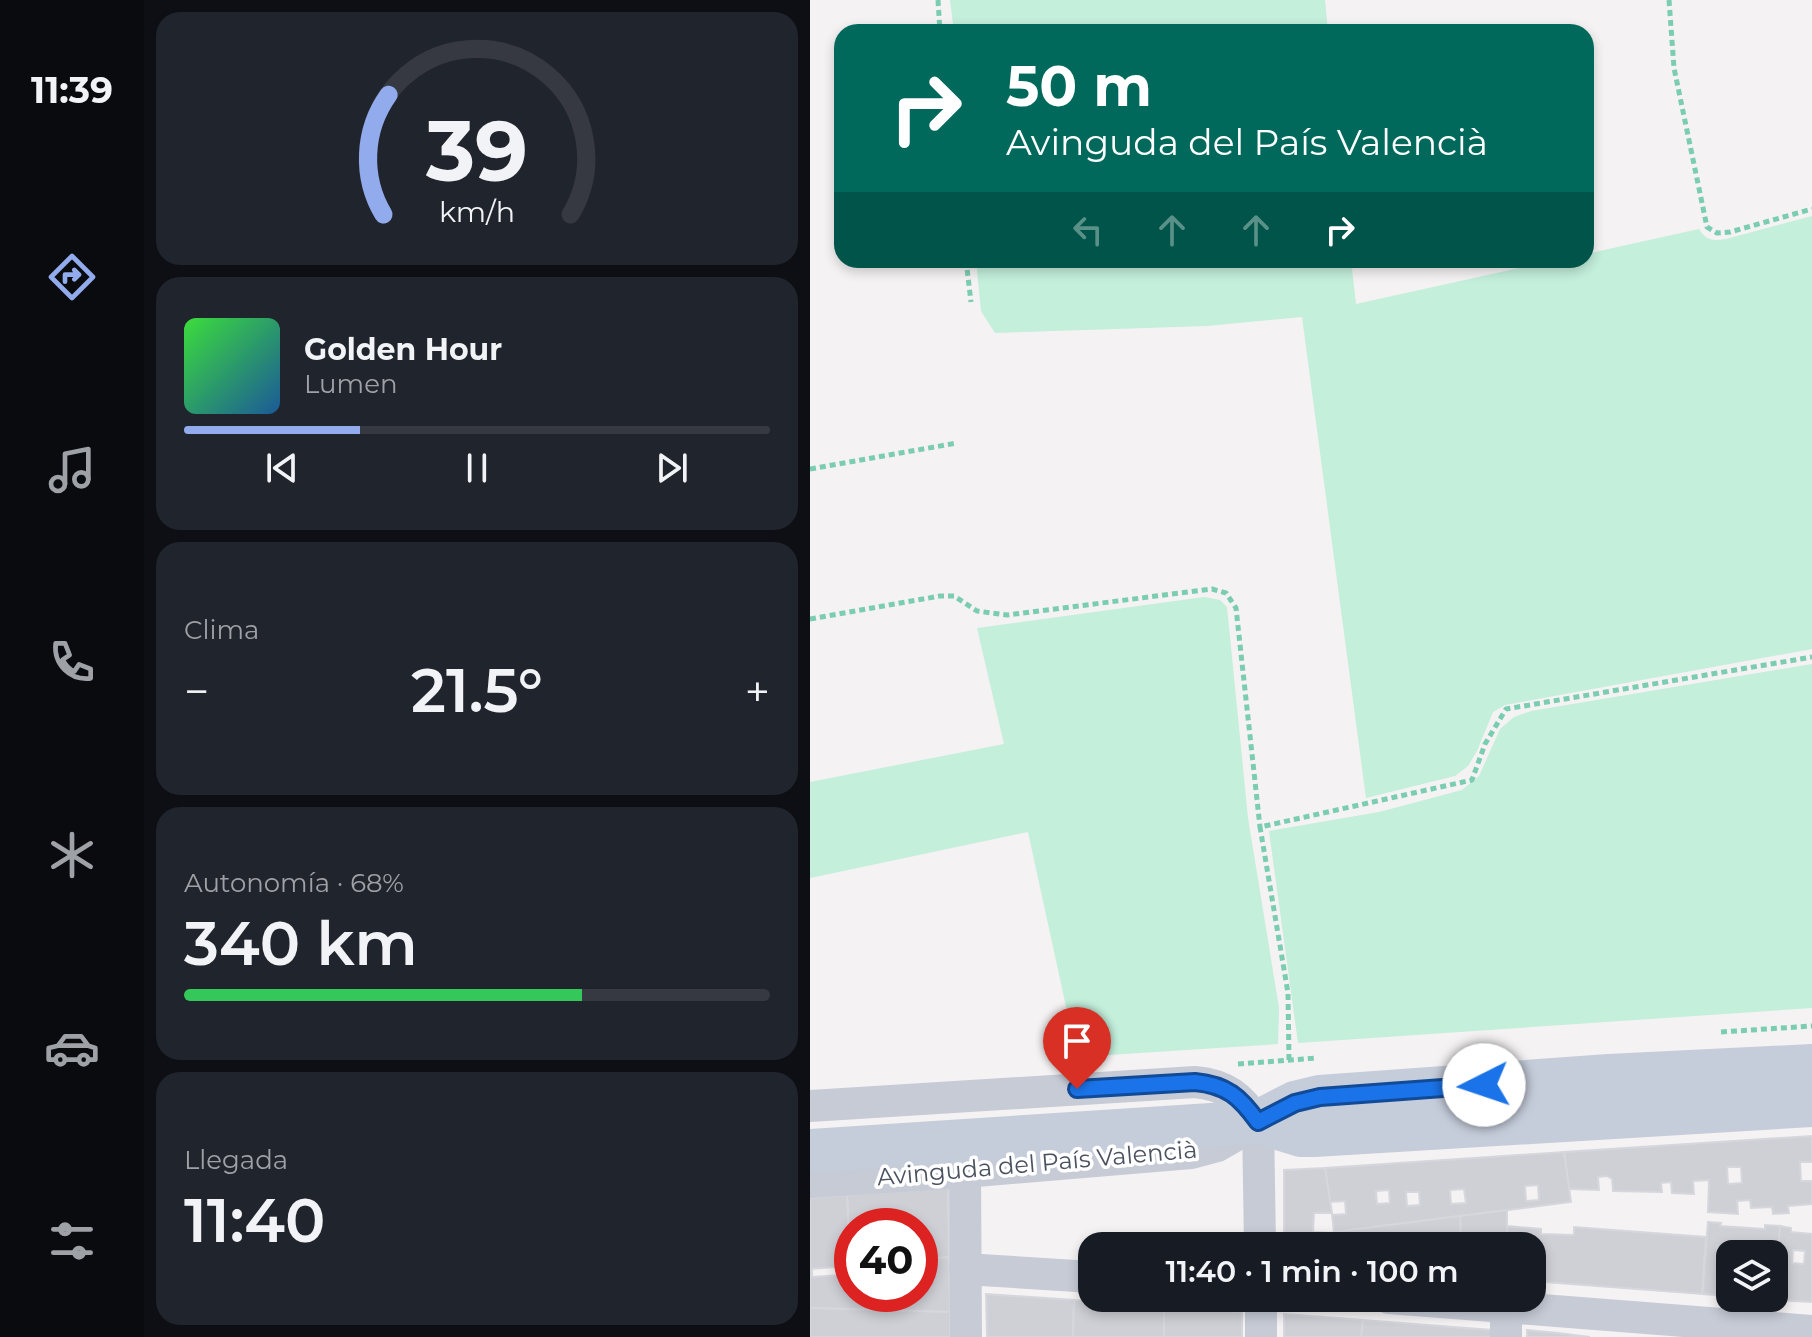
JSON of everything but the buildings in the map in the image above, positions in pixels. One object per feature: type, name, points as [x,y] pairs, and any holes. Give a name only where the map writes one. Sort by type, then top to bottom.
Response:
[{"type":"street","name":"Avinguda del País Valencià","points":[[810,1182],[1191,1153],[1217,1146],[1276,1113],[1320,1097],[1594,1077],[1812,1066]]},
{"type":"street","points":[[810,1106],[1195,1082],[1225,1088],[1247,1107],[1276,1113],[1301,1135],[1314,1135],[1812,1105]]},
{"type":"street","points":[[810,1151],[1276,1113]]},
{"type":"street","points":[[1262,1232],[1276,1113]]},
{"type":"street","points":[[965,1172],[966,1337]]},
{"type":"street","points":[[965,1269],[1078,1276]]},
{"type":"street","points":[[1261,1312],[1261,1337]]},
{"type":"street","points":[[1457,1312],[1506,1322],[1812,1331]]},
{"type":"path","points":[[938,0],[940,24]]},
{"type":"path","points":[[1669,0],[1674,68],[1707,227],[1717,233],[1730,232],[1812,209]]},
{"type":"path","points":[[967,268],[971,302]]},
{"type":"path","points":[[810,469],[957,443]]},
{"type":"path","points":[[810,619],[940,596],[954,596],[977,611],[1007,615],[1212,589],[1226,593],[1236,608],[1260,827],[1288,993],[1289,1060],[1276,1113]]},
{"type":"path","points":[[1260,827],[1472,780],[1485,744],[1506,709],[1812,657]]},
{"type":"green space","points":[[950,0],[1325,0],[1327,24],[953,24]]},
{"type":"green space","points":[[1812,216],[1812,649],[1505,705],[1493,712],[1477,751],[1468,766],[1455,776],[1366,798],[1302,317],[1207,326],[995,333],[981,311],[977,268],[1352,268],[1356,304],[1520,268],[1594,268],[1594,252],[1699,229],[1707,238],[1722,240]]},
{"type":"green space","points":[[1204,597],[1220,600],[1227,607],[1248,818],[1279,1008],[1278,1044],[1077,1057],[1028,832],[810,878],[810,782],[1004,744],[977,628]]},
{"type":"green space","points":[[1812,664],[1812,1008],[1298,1043],[1269,831],[1379,812],[1462,790],[1479,776],[1500,729],[1514,717],[1531,711]]},
{"type":"route","points":[[1077,1089],[1195,1082],[1212,1084],[1234,1095],[1258,1122],[1295,1103],[1320,1097],[1484,1085]]}]
